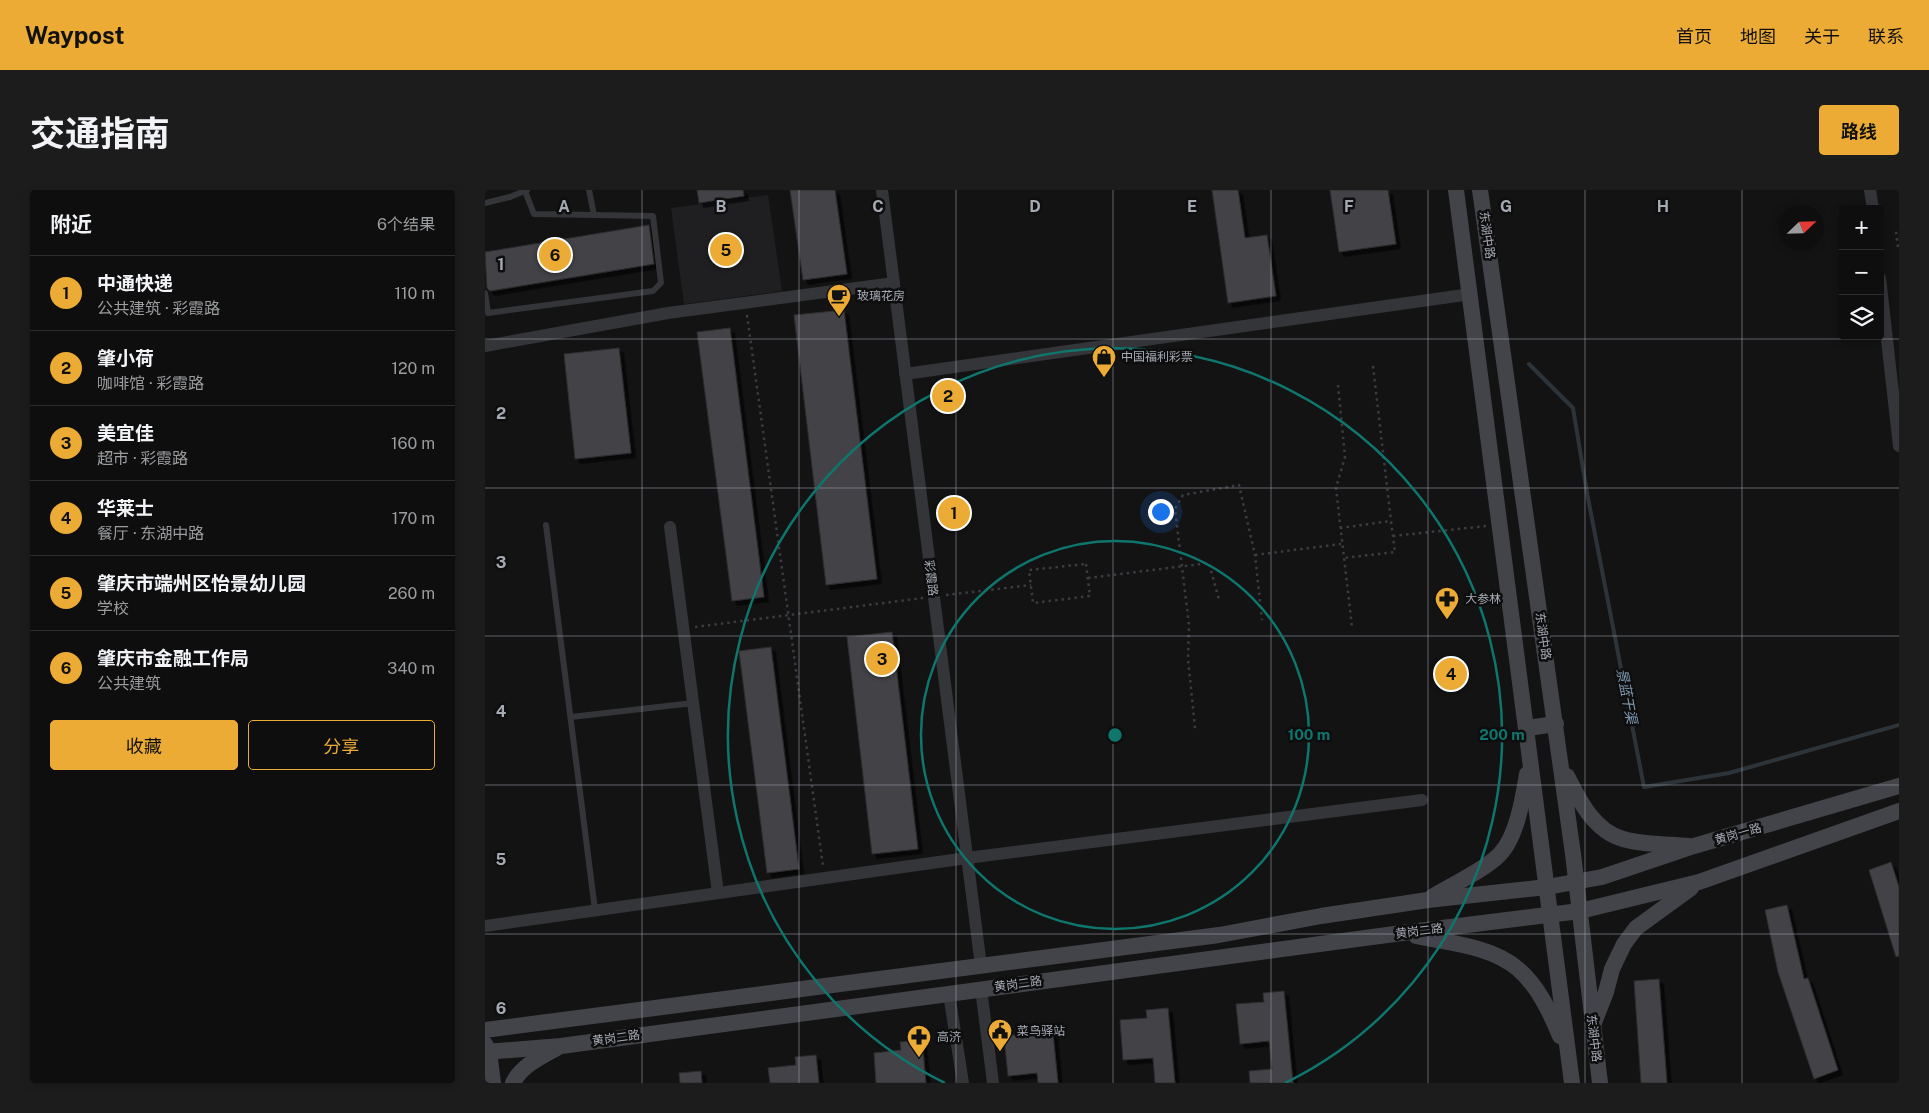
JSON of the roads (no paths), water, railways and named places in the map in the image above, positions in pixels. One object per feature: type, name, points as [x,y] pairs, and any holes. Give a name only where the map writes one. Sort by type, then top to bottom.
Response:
[{"type":"main road","name":"东湖中路","points":[[1456,190],[1501,524],[1572,1082]]},
{"type":"main road","name":"东湖中路","points":[[1480,190],[1556,724],[1577,882],[1599,1080]]},
{"type":"main road","points":[[1527,728],[1556,724]]},
{"type":"main road","points":[[1428,900],[1501,854],[1517,820],[1531,758]]},
{"type":"main road","points":[[1561,763],[1590,816],[1606,831],[1622,839],[1694,846]]},
{"type":"main road","name":"黄岗一路","points":[[1547,887],[1614,874],[1694,846],[1899,786]]},
{"type":"main road","points":[[1580,911],[1699,882],[1899,811]]},
{"type":"main road","points":[[1592,1027],[1606,992],[1612,969],[1623,944],[1636,928],[1699,882]]},
{"type":"main road","name":"黄岗二路","points":[[485,1030],[1219,935],[1428,900],[1547,887]]},
{"type":"main road","name":"黄岗二路","points":[[486,1049],[561,1046],[1402,933],[1580,911]]},
{"type":"main road","points":[[1402,933],[1485,951],[1517,968],[1537,990],[1550,1012],[1568,1056]]},
{"type":"main road","points":[[670,1006],[673,1031]]},
{"type":"main road","points":[[513,1083],[516,1076],[527,1066],[561,1046]]},
{"type":"main road","points":[[486,1049],[493,1083]]},
{"type":"main road","points":[[1572,1082],[1599,1080]]},
{"type":"street","name":"彩霞路","points":[[882,190],[981,966]]},
{"type":"street","points":[[1870,190],[1872,205]]},
{"type":"street","points":[[485,346],[668,314],[894,283]]},
{"type":"street","points":[[905,374],[1471,294]]},
{"type":"street","points":[[1882,295],[1899,446]]},
{"type":"street","points":[[670,527],[718,893]]},
{"type":"street","points":[[485,926],[825,877],[1422,800]]},
{"type":"street","points":[[981,989],[993,1083]]},
{"type":"street","points":[[949,994],[963,1083]]},
{"type":"lane","points":[[589,190],[594,215]]},
{"type":"lane","points":[[485,203],[526,191],[534,214],[653,216],[661,283],[653,291],[488,313],[485,293]]},
{"type":"lane","points":[[546,525],[595,910]]},
{"type":"lane","points":[[571,717],[693,704]]},
{"type":"waterway","name":"景蓝干渠","points":[[1529,364],[1573,408],[1587,493],[1644,787],[1729,773],[1899,725]]},
{"type":"place","name":"肇庆市端州区怡景幼儿园","points":[[726,250]]},
{"type":"place","name":"肇庆市金融工作局","points":[[555,255]]},
{"type":"place","name":"玻璃花房","points":[[839,317]]},
{"type":"place","name":"中国福利彩票","points":[[1104,378]]},
{"type":"place","name":"肇小荷","points":[[948,396]]},
{"type":"place","name":"中通快递","points":[[954,513]]},
{"type":"place","name":"大参林","points":[[1447,620]]},
{"type":"place","name":"美宜佳","points":[[882,659]]},
{"type":"place","name":"华莱士","points":[[1451,674]]},
{"type":"place","name":"菜鸟驿站","points":[[1000,1052]]},
{"type":"place","name":"高济","points":[[919,1058]]}]
